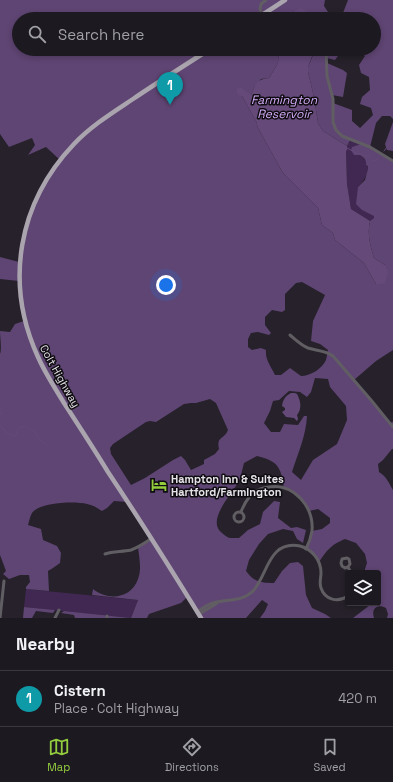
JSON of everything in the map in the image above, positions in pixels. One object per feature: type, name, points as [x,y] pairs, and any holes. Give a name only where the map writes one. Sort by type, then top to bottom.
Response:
[{"type":"highway","points":[[265,12],[285,0]]},
{"type":"highway","name":"Colt Highway","points":[[199,56],[108,116],[69,149],[48,176],[34,203],[24,231],[19,281],[22,311],[38,358],[71,414],[152,538],[199,615]]},
{"type":"street","points":[[261,12],[260,6],[266,0]]},
{"type":"street","points":[[327,56],[328,76],[333,99],[333,122],[336,130],[342,136],[370,147],[393,161]]},
{"type":"street","points":[[290,335],[302,345],[326,352],[333,356],[393,427]]},
{"type":"street","points":[[241,512],[250,496],[260,489],[278,486],[290,490],[303,501],[309,513],[312,531],[306,549]]},
{"type":"street","points":[[105,554],[131,550],[152,538]]},
{"type":"street","points":[[199,615],[217,602],[240,599],[252,592],[271,557],[285,547],[298,546],[313,554],[321,571],[320,586],[324,594],[331,599],[336,600],[345,598]]},
{"type":"street","points":[[0,618],[4,581]]},
{"type":"street","points":[[55,618],[59,610]]},
{"type":"shaded area","points":[[0,0],[325,0],[324,6],[328,12],[12,12],[12,56],[278,56],[278,63],[269,78],[261,79],[255,86],[251,95],[242,96],[283,173],[318,208],[322,225],[333,233],[335,240],[364,263],[376,284],[385,265],[374,258],[370,244],[369,226],[370,221],[374,218],[374,216],[362,210],[356,204],[358,187],[365,180],[368,166],[360,155],[354,155],[351,150],[352,147],[361,144],[350,140],[347,146],[323,131],[318,123],[308,67],[313,56],[338,56],[335,60],[327,58],[327,63],[347,73],[343,97],[332,95],[333,103],[352,110],[352,121],[360,128],[373,115],[371,108],[360,104],[362,97],[370,90],[369,77],[361,73],[359,65],[365,56],[381,56],[381,12],[343,12],[348,0],[393,0],[393,119],[390,116],[382,116],[376,123],[370,147],[393,161],[393,350],[376,361],[354,380],[390,423],[393,422],[393,449],[378,464],[379,472],[389,482],[393,490],[393,618],[387,618],[388,614],[386,608],[380,606],[381,570],[365,570],[367,563],[365,554],[356,543],[345,539],[336,543],[319,562],[306,549],[312,531],[322,529],[330,523],[330,518],[318,509],[309,511],[300,497],[284,488],[280,470],[277,466],[270,460],[257,456],[244,463],[238,482],[225,501],[218,515],[218,528],[228,537],[239,538],[248,530],[260,524],[263,512],[274,501],[280,502],[278,518],[291,528],[297,527],[306,530],[303,543],[297,539],[293,531],[283,529],[268,534],[259,544],[249,560],[246,571],[255,580],[265,583],[274,583],[282,571],[290,563],[298,562],[303,566],[306,595],[312,608],[331,618],[260,618],[268,604],[262,600],[246,618],[200,618],[188,596],[181,603],[149,614],[147,618],[131,618],[138,600],[92,595],[93,589],[105,595],[118,596],[125,594],[135,586],[138,579],[140,567],[138,547],[151,538],[128,502],[114,501],[102,511],[89,504],[82,503],[58,503],[36,509],[31,514],[28,525],[41,529],[43,540],[57,546],[61,553],[60,563],[48,571],[49,591],[26,589],[30,582],[29,575],[20,575],[9,579],[3,574],[6,571],[0,555],[0,331],[10,332],[15,324],[24,321],[19,281],[0,279],[0,257],[19,262],[34,203],[60,160],[46,147],[28,155],[35,145],[32,138],[9,147],[0,134]],"holes":[[[302,282],[325,295],[313,321],[311,341],[320,344],[328,350],[324,363],[319,369],[308,375],[301,376],[290,368],[281,375],[275,375],[267,360],[266,350],[261,348],[252,350],[248,347],[248,339],[251,333],[258,332],[269,335],[271,333],[265,325],[265,317],[272,310],[282,312],[285,310],[285,294],[296,283]],[[315,378],[328,379],[330,387],[346,406],[347,420],[337,444],[313,460],[301,480],[292,472],[303,437],[307,416],[304,416],[298,425],[284,424],[280,432],[271,432],[264,423],[273,401],[279,400],[289,391],[300,392],[307,397],[311,392]],[[210,399],[216,403],[228,430],[219,440],[219,449],[215,454],[204,460],[204,464],[191,470],[181,456],[131,485],[111,454],[110,448],[113,444],[146,422],[156,422],[184,404],[196,403]]]},
{"type":"shaded area","points":[[393,122],[393,151],[387,150],[385,144]]},
{"type":"shaded area","points":[[350,140],[362,144],[353,147],[368,166],[367,174],[358,187],[362,210],[374,215],[374,218],[370,221],[351,209],[347,184],[346,151]]},
{"type":"shaded area","points":[[26,589],[138,600],[131,618],[24,607]]},
{"type":"shaded area","points":[[369,606],[380,606],[373,612],[374,618],[353,618]]},
{"type":"shaded area","points":[[24,607],[55,610],[53,613],[36,611],[32,618],[23,618]]},
{"type":"shaded area","points":[[64,611],[131,618],[75,618],[74,615],[61,613]]},
{"type":"water","points":[[301,8],[308,12],[293,12]]},
{"type":"water","name":"Farmington Reservoir","points":[[278,56],[312,56],[308,67],[308,72],[318,123],[323,131],[347,146],[347,184],[351,209],[370,221],[369,240],[371,249],[374,258],[385,265],[388,272],[385,283],[376,284],[364,263],[335,240],[333,233],[322,225],[318,208],[283,173],[242,96],[238,95],[237,89],[240,87],[251,95],[258,81],[269,78],[278,63]]},
{"type":"water","points":[[291,393],[297,394],[300,402],[297,421],[294,418],[286,417],[282,412],[285,410],[282,406],[284,400],[287,395]]},
{"type":"waterway","points":[[384,151],[393,139]]},
{"type":"waterway","points":[[347,148],[358,154],[370,157]]},
{"type":"waterway","points":[[373,160],[375,161],[379,157]]},
{"type":"waterway","points":[[0,407],[2,410],[2,413],[0,414]]},
{"type":"waterway","points":[[0,425],[6,432],[15,436],[19,428],[24,426],[34,431],[40,440],[48,446]]},
{"type":"place","name":"Cistern","points":[[170,105]]},
{"type":"place","name":"Hampton Inn & Suites Hartford/Farmington","points":[[159,485]]}]
